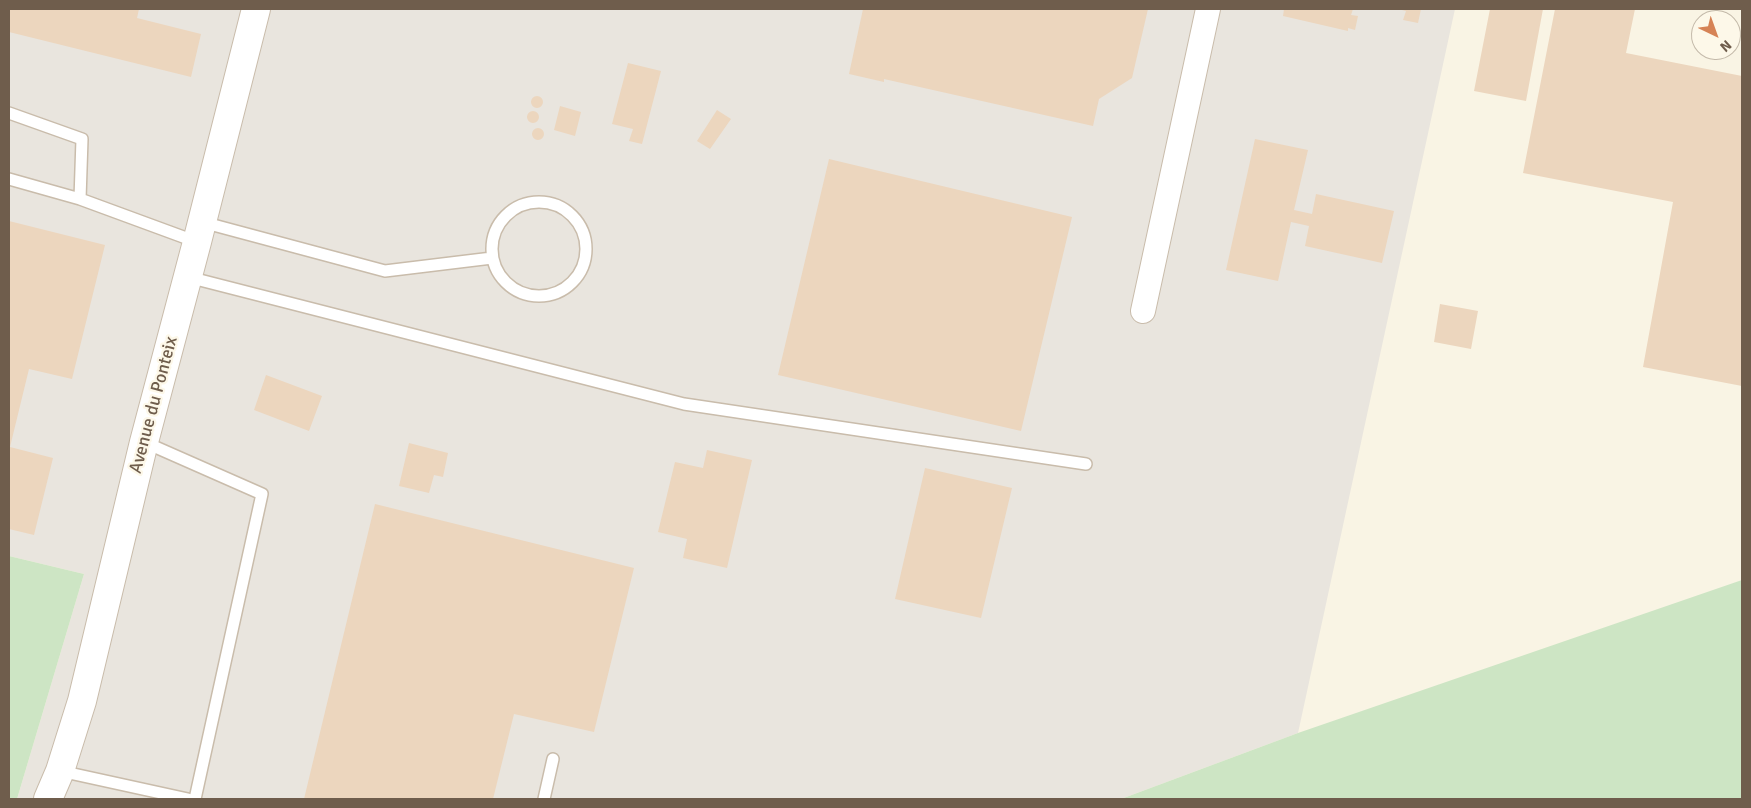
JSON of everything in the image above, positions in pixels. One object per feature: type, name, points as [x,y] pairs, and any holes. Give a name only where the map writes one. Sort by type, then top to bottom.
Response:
[{"type":"street","name":"Avenue du Ponteix","points":[[48,799],[60,771],[82,701],[144,442],[200,232],[256,9]]},
{"type":"street","points":[[1143,311],[1208,9]]},
{"type":"lane","points":[[9,113],[82,139],[80,198]]},
{"type":"lane","points":[[9,179],[200,232],[385,271],[492,258]]},
{"type":"lane","points":[[535,202],[551,203],[566,210],[577,221],[584,235],[586,252],[583,266],[575,279],[564,290],[549,295],[534,296],[519,292],[507,284],[497,272],[492,258],[491,242],[496,227],[501,220],[506,214],[520,206],[535,202]]},
{"type":"lane","points":[[188,277],[684,404],[1086,464]]},
{"type":"lane","points":[[144,442],[262,494],[195,799]]},
{"type":"lane","points":[[544,799],[553,759]]},
{"type":"lane","points":[[60,771],[188,799]]},
{"type":"shaded area","points":[[9,9],[1455,9],[1298,733],[1121,799],[17,799],[84,574],[9,556]]},
{"type":"green space","points":[[9,556],[84,574],[17,799],[9,799]]},
{"type":"green space","points":[[1742,580],[1742,799],[1121,799],[1298,733]]},
{"type":"building","points":[[9,9],[139,9],[137,18],[201,34],[191,77],[9,32]]},
{"type":"building","points":[[863,9],[1148,9],[1132,78],[1099,99],[1093,126],[884,79],[884,82],[849,74]]},
{"type":"building","points":[[1284,9],[1353,9],[1351,15],[1358,16],[1355,30],[1348,28],[1348,31],[1283,16]]},
{"type":"building","points":[[1398,9],[1421,9],[1418,23],[1403,20],[1406,11]]},
{"type":"building","points":[[1490,9],[1543,9],[1526,101],[1474,91]]},
{"type":"building","points":[[1555,9],[1635,9],[1626,53],[1742,76],[1742,386],[1643,367],[1673,202],[1523,173]]},
{"type":"building","points":[[628,63],[661,71],[642,144],[629,141],[633,129],[612,124]]},
{"type":"building","points":[[539,96],[542,97],[542,107],[535,108],[532,107],[531,100],[532,97]]},
{"type":"building","points":[[560,106],[581,112],[575,136],[554,130]]},
{"type":"building","points":[[717,110],[731,119],[710,149],[697,141]]},
{"type":"building","points":[[535,111],[538,112],[538,122],[531,123],[528,122],[527,115],[528,112]]},
{"type":"building","points":[[540,128],[543,129],[543,139],[536,140],[533,139],[532,132],[533,129]]},
{"type":"building","points":[[1255,139],[1308,150],[1294,210],[1312,214],[1316,194],[1394,211],[1382,263],[1305,246],[1309,226],[1291,222],[1278,281],[1226,270]]},
{"type":"building","points":[[829,159],[1072,217],[1021,431],[778,375]]},
{"type":"building","points":[[9,221],[105,245],[72,379],[29,369],[10,447],[53,458],[34,535],[9,529]]},
{"type":"building","points":[[1440,304],[1478,311],[1471,349],[1434,342]]},
{"type":"building","points":[[266,375],[322,396],[309,431],[254,410]]},
{"type":"building","points":[[409,443],[448,453],[443,477],[434,475],[429,493],[399,486]]},
{"type":"building","points":[[707,450],[752,460],[727,568],[683,558],[687,539],[658,532],[675,462],[703,468]]},
{"type":"building","points":[[925,468],[1012,488],[981,618],[895,599]]},
{"type":"building","points":[[375,504],[634,568],[594,732],[514,714],[493,799],[304,799]]}]
